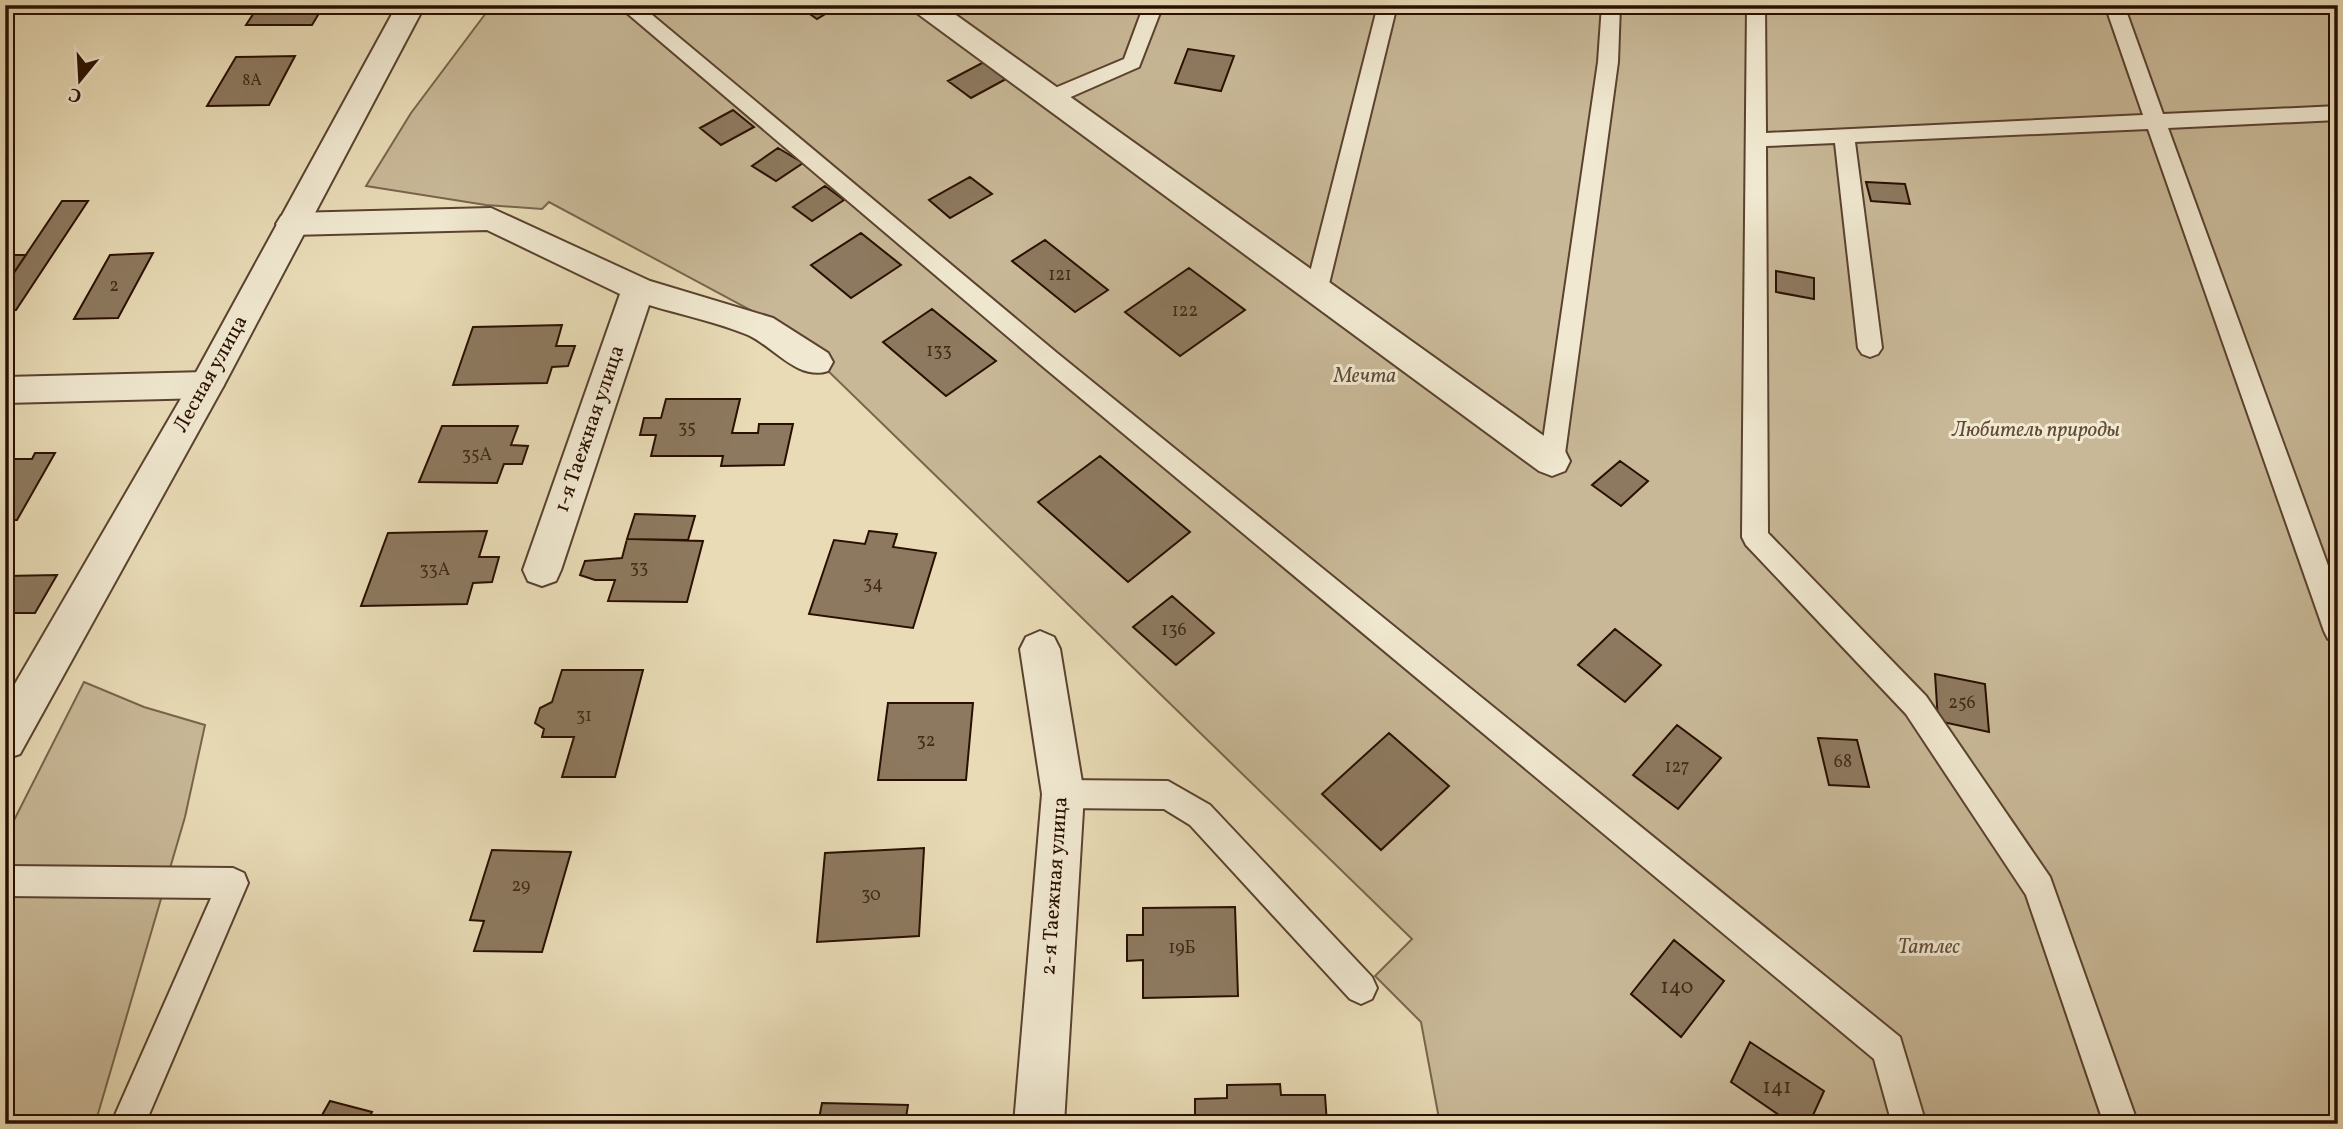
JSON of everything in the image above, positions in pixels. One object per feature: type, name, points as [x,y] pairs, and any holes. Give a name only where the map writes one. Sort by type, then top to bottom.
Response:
[{"type":"street","name":"Лесная улица","points":[[5,740],[206,385],[411,5]]},
{"type":"street","points":[[924,5],[1552,461]]},
{"type":"street","points":[[292,224],[491,219],[638,289],[761,327],[816,362]]},
{"type":"street","name":"1-я Таежная улица","points":[[542,570],[638,289]]},
{"type":"street","points":[[5,390],[206,385]]},
{"type":"street","name":"2-я Таежная улица","points":[[1040,649],[1063,794],[1040,1124]]},
{"type":"lane","points":[[638,5],[635,10],[1060,368],[1888,1049],[1909,1124]]},
{"type":"lane","points":[[1050,98],[1132,62],[1154,5]]},
{"type":"lane","points":[[1316,292],[1388,5]]},
{"type":"lane","points":[[1552,461],[1608,62],[1611,5]]},
{"type":"lane","points":[[1756,5],[1755,537],[1916,705],[2039,887],[2121,1124]]},
{"type":"lane","points":[[2114,5],[2338,631]]},
{"type":"lane","points":[[1757,140],[2338,113]]},
{"type":"lane","points":[[1844,136],[1870,348]]},
{"type":"lane","points":[[1063,794],[1168,795],[1189,808],[1199,815],[1361,988]]},
{"type":"lane","points":[[5,881],[233,883],[128,1124]]},
{"type":"green space","points":[[492,5],[2338,5],[2338,1124],[2132,1124],[2028,901],[2103,1124],[1440,1124],[1421,1022],[1375,976],[1412,939],[784,328],[549,202],[542,209],[486,205],[366,186],[411,113]]},
{"type":"green space","points":[[84,682],[144,707],[205,725],[185,817],[95,1124],[5,1124],[5,838]]},
{"type":"building","points":[[259,5],[324,5],[312,25],[246,25]]},
{"type":"building","points":[[797,5],[840,5],[817,19]]},
{"type":"building","points":[[1188,49],[1234,56],[1221,91],[1175,83]]},
{"type":"building","points":[[295,56],[269,105],[207,106],[236,57]]},
{"type":"building","points":[[984,62],[1006,79],[971,98],[948,81]]},
{"type":"building","points":[[733,110],[754,127],[721,145],[700,128]]},
{"type":"building","points":[[778,148],[803,163],[776,181],[752,166]]},
{"type":"building","points":[[970,177],[992,194],[950,218],[929,200]]},
{"type":"building","points":[[1866,182],[1905,184],[1910,204],[1871,201]]},
{"type":"building","points":[[825,186],[844,200],[812,221],[793,207]]},
{"type":"building","points":[[62,201],[88,201],[16,310],[5,310],[5,286]]},
{"type":"building","points":[[861,233],[901,265],[851,298],[811,265]]},
{"type":"building","points":[[1045,240],[1108,290],[1075,312],[1012,261]]},
{"type":"building","points":[[153,253],[118,318],[74,319],[110,255]]},
{"type":"building","points":[[5,255],[26,255],[5,286]]},
{"type":"building","points":[[1189,268],[1245,310],[1180,356],[1125,312]]},
{"type":"building","points":[[1776,271],[1814,278],[1814,299],[1776,292]]},
{"type":"building","points":[[932,309],[996,361],[946,396],[883,342]]},
{"type":"building","points":[[562,325],[556,346],[575,346],[568,366],[552,367],[547,383],[453,385],[473,327]]},
{"type":"building","points":[[666,399],[740,399],[732,433],[758,433],[759,424],[793,424],[784,465],[721,466],[723,456],[651,456],[656,435],[640,435],[644,418],[661,418]]},
{"type":"building","points":[[442,426],[518,426],[511,445],[528,446],[522,464],[504,464],[497,483],[419,482]]},
{"type":"building","points":[[35,453],[55,453],[17,520],[5,520],[5,459],[32,459]]},
{"type":"building","points":[[1100,456],[1190,532],[1128,582],[1038,502]]},
{"type":"building","points":[[1620,461],[1648,481],[1621,506],[1592,485]]},
{"type":"building","points":[[635,514],[695,516],[688,540],[627,539]]},
{"type":"building","points":[[487,531],[479,557],[499,557],[492,582],[473,583],[467,604],[361,606],[388,533]]},
{"type":"building","points":[[869,531],[897,534],[893,547],[936,553],[913,628],[809,614],[834,540],[865,544]]},
{"type":"building","points":[[627,539],[703,541],[687,602],[608,601],[615,580],[595,580],[580,575],[585,561],[622,558]]},
{"type":"building","points":[[57,575],[35,613],[5,613],[5,576]]},
{"type":"building","points":[[1172,596],[1214,633],[1176,665],[1133,627]]},
{"type":"building","points":[[1615,629],[1661,665],[1625,702],[1578,665]]},
{"type":"building","points":[[562,670],[643,670],[615,777],[562,777],[574,737],[542,737],[544,729],[535,723],[540,708],[552,702]]},
{"type":"building","points":[[1935,674],[1985,684],[1989,732],[1938,721]]},
{"type":"building","points":[[888,703],[973,703],[966,780],[878,780]]},
{"type":"building","points":[[1677,725],[1721,758],[1678,809],[1633,775]]},
{"type":"building","points":[[1389,733],[1449,786],[1381,850],[1322,794]]},
{"type":"building","points":[[1818,738],[1857,740],[1869,787],[1829,785]]},
{"type":"building","points":[[924,848],[919,936],[817,942],[825,853]]},
{"type":"building","points":[[492,850],[571,852],[542,952],[474,951],[484,921],[470,920]]},
{"type":"building","points":[[1235,907],[1238,996],[1143,998],[1143,960],[1127,961],[1127,935],[1143,935],[1143,908]]},
{"type":"building","points":[[1674,940],[1724,981],[1681,1037],[1631,994]]},
{"type":"building","points":[[1750,1042],[1824,1091],[1809,1124],[1792,1124],[1731,1082]]},
{"type":"building","points":[[1280,1084],[1281,1095],[1325,1095],[1327,1124],[1195,1124],[1195,1099],[1227,1098],[1227,1085]]},
{"type":"building","points":[[330,1101],[372,1112],[366,1124],[317,1124]]},
{"type":"building","points":[[822,1103],[908,1105],[905,1124],[818,1124]]},
{"type":"park label","name":"Мечта","points":[[1365,376]]},
{"type":"park label","name":"Любитель природы","points":[[2036,430]]},
{"type":"park label","name":"Татлес","points":[[1929,947]]}]
